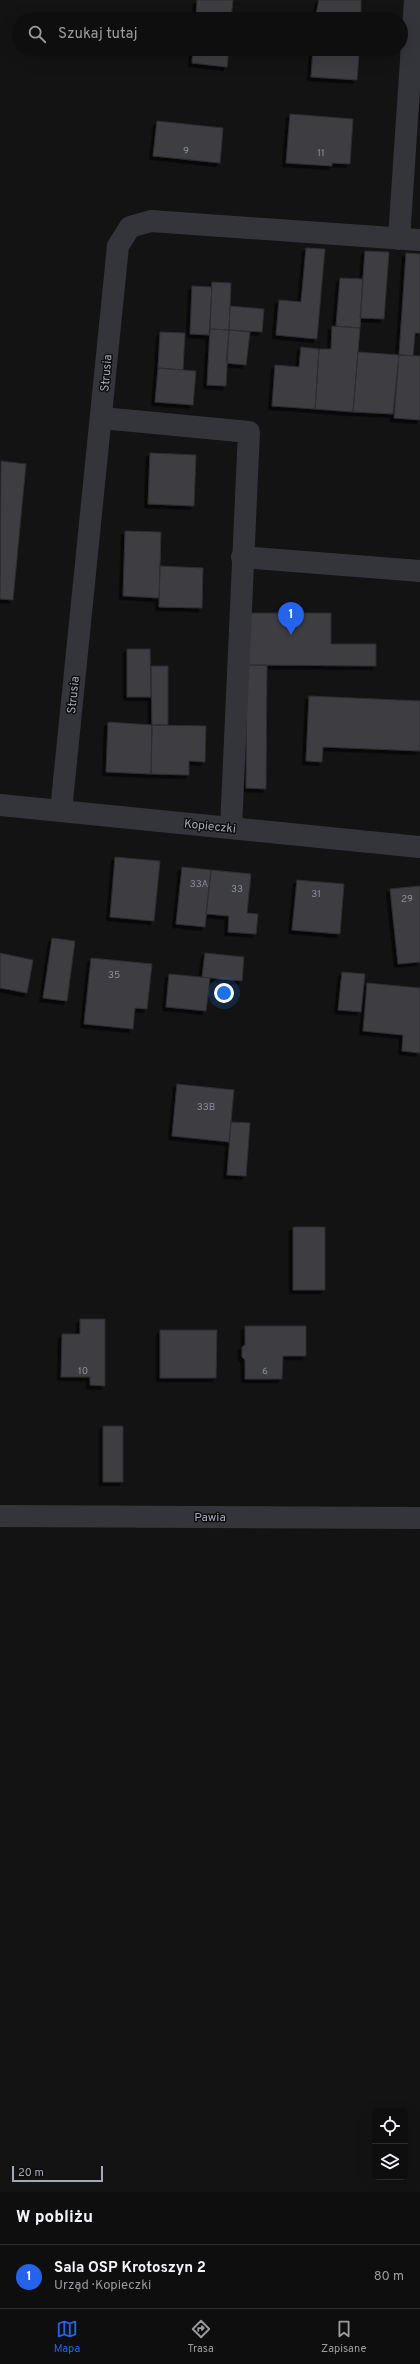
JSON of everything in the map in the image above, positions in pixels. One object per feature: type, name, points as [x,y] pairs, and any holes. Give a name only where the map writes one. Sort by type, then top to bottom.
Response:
[{"type":"street","points":[[410,240],[415,0]]},
{"type":"street","name":"Strusia","points":[[61,811],[102,418],[118,246],[130,227],[151,221],[410,240]]},
{"type":"street","points":[[102,418],[249,432],[242,557],[231,828]]},
{"type":"street","points":[[242,557],[420,571]]},
{"type":"street","name":"Kopieczki","points":[[0,805],[420,847]]},
{"type":"street","name":"Pawia","points":[[0,1516],[420,1518]]},
{"type":"building","points":[[197,0],[233,0],[232,12],[196,12]]},
{"type":"building","points":[[319,0],[361,0],[361,12],[316,12]]},
{"type":"building","points":[[192,56],[228,56],[227,67],[192,63]]},
{"type":"building","points":[[312,56],[359,56],[357,80],[311,77]]},
{"type":"building","points":[[290,114],[353,119],[350,164],[332,163],[332,166],[286,163]]},
{"type":"building","points":[[157,121],[223,128],[220,163],[153,156]]},
{"type":"building","points":[[306,248],[325,249],[317,339],[276,335],[279,300],[301,302]]},
{"type":"building","points":[[365,251],[389,252],[384,319],[360,318]]},
{"type":"building","points":[[406,253],[420,254],[420,333],[415,333],[413,356],[399,355]]},
{"type":"building","points":[[340,278],[363,279],[360,328],[336,326]]},
{"type":"building","points":[[212,282],[231,283],[229,330],[210,329]]},
{"type":"building","points":[[192,286],[212,287],[209,335],[190,334]]},
{"type":"building","points":[[230,306],[264,309],[262,332],[229,330]]},
{"type":"building","points":[[332,326],[360,328],[353,412],[315,409],[319,349],[331,349]]},
{"type":"building","points":[[210,329],[229,330],[226,386],[207,385]]},
{"type":"building","points":[[229,330],[250,332],[246,365],[226,363]]},
{"type":"building","points":[[160,332],[185,333],[183,370],[158,368]]},
{"type":"building","points":[[301,347],[319,349],[315,409],[272,406],[275,365],[299,367]]},
{"type":"building","points":[[358,352],[399,355],[393,414],[353,412]]},
{"type":"building","points":[[399,355],[420,356],[420,420],[394,418]]},
{"type":"building","points":[[158,368],[196,371],[193,405],[155,402]]},
{"type":"building","points":[[150,453],[196,455],[194,506],[148,504]]},
{"type":"building","points":[[1,461],[26,464],[13,600],[0,599]]},
{"type":"building","points":[[125,531],[161,532],[159,598],[123,596]]},
{"type":"building","points":[[160,566],[203,568],[202,608],[159,607]]},
{"type":"building","points":[[248,613],[331,613],[331,644],[376,644],[376,666],[247,665]]},
{"type":"building","points":[[127,649],[150,649],[151,697],[127,697]]},
{"type":"building","points":[[247,665],[267,665],[266,789],[246,788]]},
{"type":"building","points":[[151,666],[168,666],[168,725],[152,725]]},
{"type":"building","points":[[309,696],[420,701],[420,751],[323,747],[322,762],[306,761]]},
{"type":"building","points":[[108,722],[152,725],[151,774],[106,772]]},
{"type":"building","points":[[152,725],[206,726],[205,762],[189,761],[189,775],[151,774]]},
{"type":"building","points":[[115,857],[160,861],[154,921],[110,917]]},
{"type":"building","points":[[182,867],[211,870],[205,927],[176,924]]},
{"type":"building","points":[[211,870],[251,874],[247,913],[258,914],[256,934],[228,932],[229,916],[206,914]]},
{"type":"building","points":[[297,880],[344,884],[340,934],[292,930]]},
{"type":"building","points":[[420,886],[420,962],[398,964],[390,889]]},
{"type":"building","points":[[52,938],[75,941],[67,1001],[43,998]]},
{"type":"building","points":[[0,953],[33,960],[27,993],[0,988]]},
{"type":"building","points":[[205,953],[244,957],[242,981],[202,977]]},
{"type":"building","points":[[91,958],[152,964],[147,1009],[135,1008],[133,1029],[84,1024]]},
{"type":"building","points":[[342,972],[365,974],[361,1012],[338,1010]]},
{"type":"building","points":[[169,974],[210,978],[206,1011],[166,1007]]},
{"type":"building","points":[[367,983],[420,988],[420,1053],[402,1051],[403,1035],[363,1031]]},
{"type":"building","points":[[177,1084],[234,1090],[229,1142],[172,1136]]},
{"type":"building","points":[[231,1122],[250,1123],[246,1176],[227,1175]]},
{"type":"building","points":[[293,1227],[325,1227],[325,1290],[293,1290]]},
{"type":"building","points":[[80,1319],[105,1319],[105,1386],[90,1385],[90,1377],[61,1377],[62,1334],[80,1334]]},
{"type":"building","points":[[245,1326],[306,1326],[306,1356],[283,1356],[282,1379],[245,1379],[245,1360],[242,1357],[242,1347],[245,1345]]},
{"type":"building","points":[[160,1330],[217,1330],[216,1378],[160,1378]]},
{"type":"building","points":[[103,1426],[123,1426],[123,1482],[103,1482]]},
{"type":"place","name":"Sala OSP Krotoszyn 2","points":[[291,635]]}]
